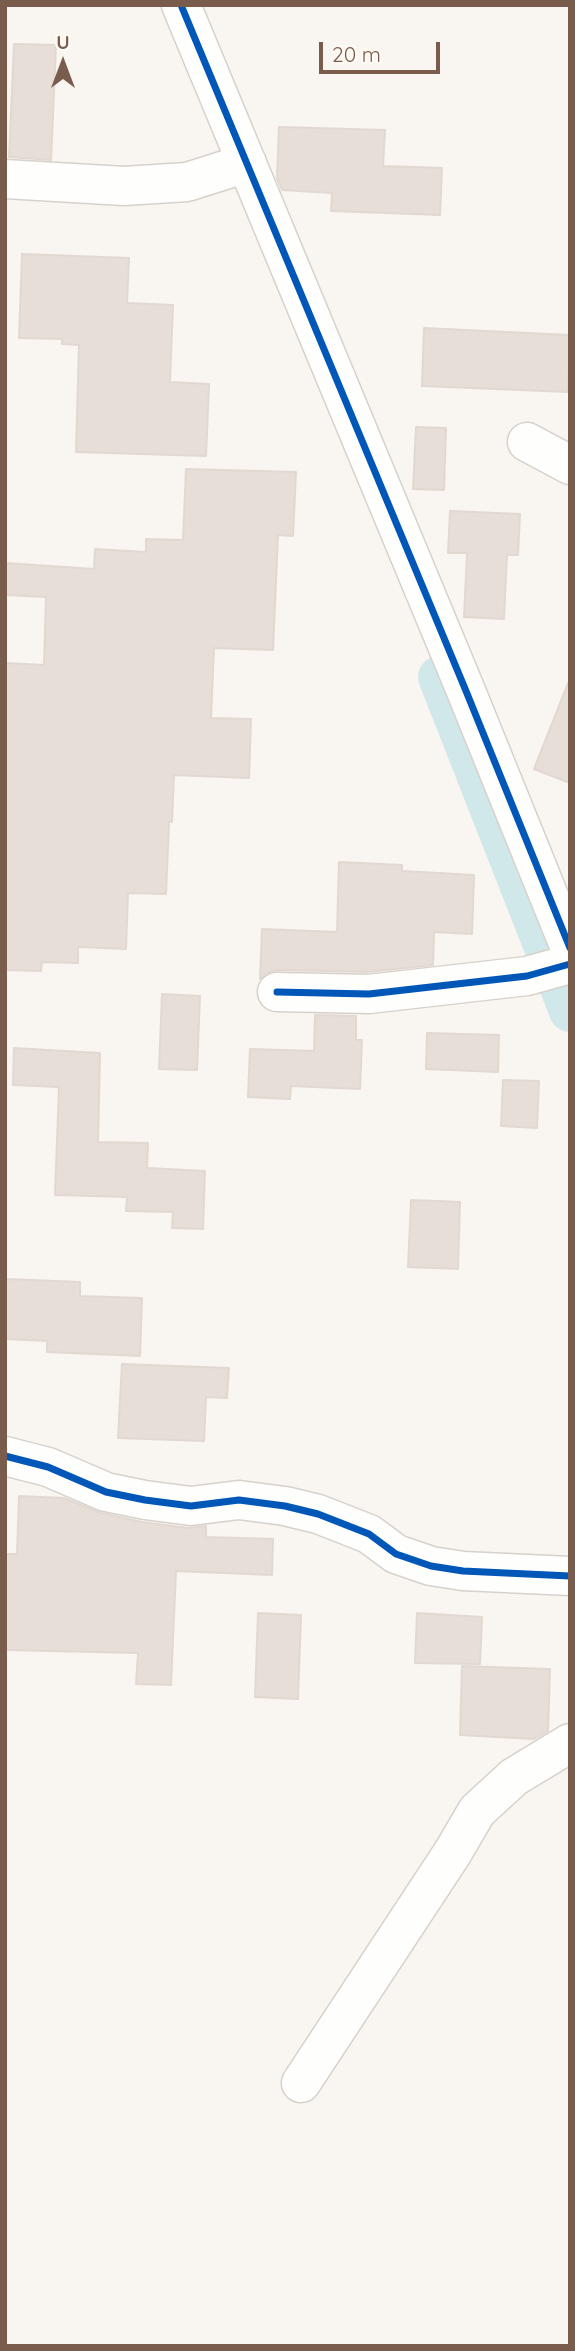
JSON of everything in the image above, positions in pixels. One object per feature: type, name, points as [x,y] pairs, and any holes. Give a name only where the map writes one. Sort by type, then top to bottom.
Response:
[{"type":"street","points":[[181,5],[237,166],[466,691],[569,959],[527,976],[369,994],[277,992]]},
{"type":"street","points":[[5,180],[124,186],[187,181],[237,166]]},
{"type":"street","points":[[527,443],[570,465]]},
{"type":"street","points":[[5,1456],[48,1467],[106,1492],[145,1500],[191,1506],[239,1500],[285,1506],[318,1514],[369,1534],[396,1554],[431,1566],[463,1571],[570,1576]]},
{"type":"street","points":[[301,2083],[453,1852],[477,1811],[514,1777],[570,1743]]},
{"type":"building","points":[[14,44],[56,45],[51,160],[9,157]]},
{"type":"building","points":[[279,127],[385,130],[383,166],[442,168],[440,215],[331,211],[332,193],[282,190],[277,178]]},
{"type":"building","points":[[22,254],[129,258],[127,303],[173,305],[170,382],[209,384],[206,456],[76,452],[79,345],[62,344],[62,339],[19,338]]},
{"type":"building","points":[[424,328],[570,335],[568,392],[422,386]]},
{"type":"building","points":[[416,427],[446,428],[444,490],[413,489]]},
{"type":"building","points":[[186,469],[296,472],[293,536],[278,535],[273,650],[214,648],[211,718],[251,719],[249,778],[174,775],[166,894],[128,893],[126,949],[78,947],[78,963],[42,962],[41,971],[5,970],[5,663],[44,665],[46,597],[5,595],[5,563],[94,569],[95,549],[146,552],[146,539],[183,540]]},
{"type":"building","points":[[450,511],[520,514],[518,555],[507,555],[504,619],[464,617],[467,553],[448,553]]},
{"type":"building","points":[[570,683],[570,783],[534,769]]},
{"type":"building","points":[[339,862],[402,865],[402,871],[474,875],[472,934],[434,932],[433,965],[368,972],[277,970],[260,979],[262,929],[337,932]]},
{"type":"building","points":[[162,994],[200,996],[197,1070],[159,1069]]},
{"type":"building","points":[[315,1015],[356,1016],[356,1040],[362,1040],[360,1089],[291,1086],[290,1099],[248,1097],[250,1049],[314,1051]]},
{"type":"building","points":[[427,1033],[499,1035],[498,1072],[426,1069]]},
{"type":"building","points":[[14,1048],[100,1053],[98,1142],[148,1143],[147,1168],[205,1171],[203,1229],[172,1228],[173,1212],[126,1211],[127,1197],[55,1195],[59,1087],[13,1085]]},
{"type":"building","points":[[503,1080],[539,1081],[537,1128],[501,1126]]},
{"type":"building","points":[[411,1200],[460,1202],[458,1269],[408,1267]]},
{"type":"building","points":[[5,1279],[80,1282],[80,1296],[142,1298],[140,1356],[47,1352],[47,1341],[5,1339]]},
{"type":"building","points":[[122,1364],[229,1368],[227,1398],[206,1397],[204,1441],[118,1438]]},
{"type":"building","points":[[19,1496],[64,1498],[101,1513],[142,1522],[188,1528],[206,1526],[206,1537],[273,1539],[272,1575],[176,1571],[171,1685],[136,1684],[138,1653],[5,1650],[5,1554],[17,1554]]},
{"type":"building","points":[[258,1613],[301,1615],[298,1699],[255,1697]]},
{"type":"building","points":[[417,1613],[482,1617],[480,1664],[415,1663]]},
{"type":"building","points":[[462,1666],[550,1669],[548,1731],[534,1739],[460,1735]]},
{"type":"waterway","points":[[439,677],[570,1011]]},
{"type":"cycle path","points":[[181,5],[570,948]]},
{"type":"cycle path","points":[[277,992],[369,994],[527,976],[570,964]]},
{"type":"cycle path","points":[[5,1456],[48,1467],[106,1492],[145,1500],[191,1506],[239,1500],[285,1506],[318,1514],[369,1534],[396,1554],[431,1566],[463,1571],[570,1576]]}]
